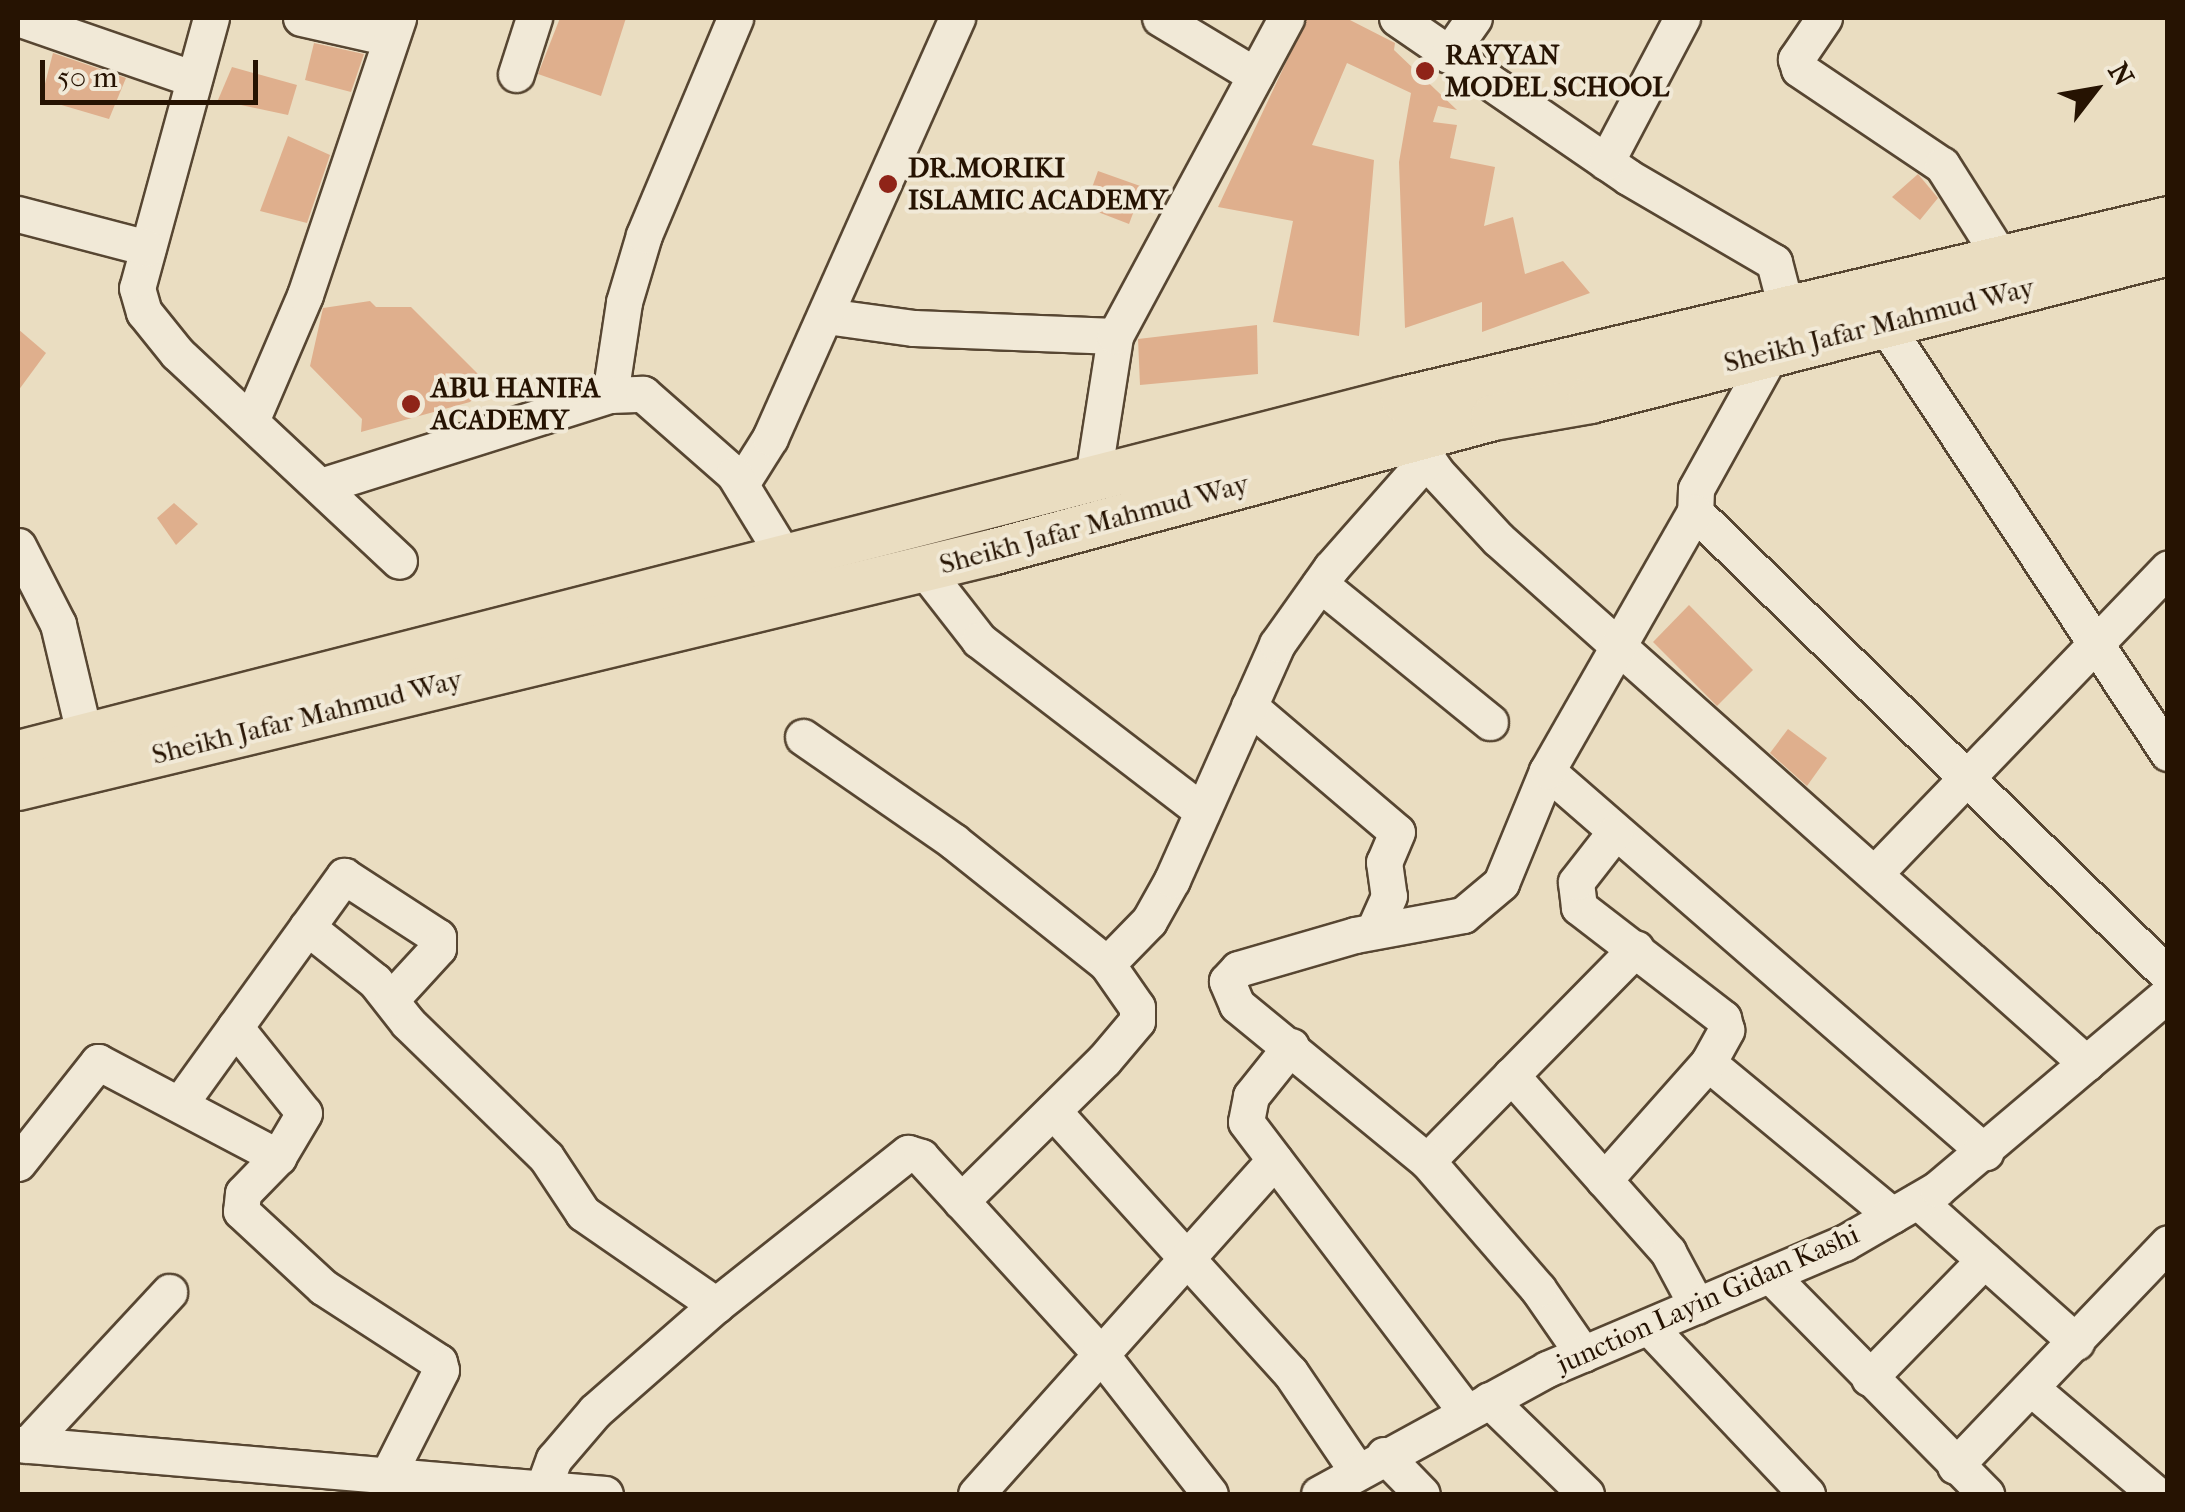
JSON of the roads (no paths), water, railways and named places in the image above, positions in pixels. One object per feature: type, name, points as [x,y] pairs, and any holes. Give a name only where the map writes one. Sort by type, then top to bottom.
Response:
[{"type":"main road","name":"Sheikh Jafar Mahmud Way","points":[[18,753],[1403,398],[2003,261],[2168,219]]},
{"type":"main road","name":"Sheikh Jafar Mahmud Way","points":[[18,787],[1421,451],[1773,350],[2168,252]]},
{"type":"street","points":[[18,18],[194,78]]},
{"type":"street","points":[[211,18],[137,288],[144,312],[177,353],[324,485],[398,561]]},
{"type":"street","points":[[252,421],[305,295],[394,28],[301,18]]},
{"type":"street","points":[[516,74],[534,18]]},
{"type":"street","points":[[610,396],[624,302],[644,235],[735,18]]},
{"type":"street","points":[[1160,18],[1255,75]]},
{"type":"street","points":[[1093,477],[1115,336],[1286,18]]},
{"type":"street","points":[[1397,18],[1606,162],[1774,262],[1786,308]]},
{"type":"street","points":[[1448,55],[1474,18]]},
{"type":"street","points":[[1824,18],[1796,60],[1800,69],[1942,165],[2003,261]]},
{"type":"street","points":[[741,484],[770,438],[826,316],[948,21]]},
{"type":"street","points":[[1606,162],[1671,22]]},
{"type":"street","points":[[18,214],[148,248]]},
{"type":"street","points":[[826,316],[914,328],[1115,336]]},
{"type":"street","points":[[1883,322],[2168,754]]},
{"type":"street","points":[[1583,1354],[1538,1289],[1427,1161],[1237,1006],[1227,992],[1230,974],[1374,930],[1473,909],[1512,862],[1547,772],[1695,512],[1696,488],[1773,350]]},
{"type":"street","points":[[324,485],[610,396],[644,394],[741,484],[784,556]]},
{"type":"street","points":[[1403,398],[1421,451],[1498,538],[2086,1063]]},
{"type":"street","points":[[1106,964],[1150,920],[1277,644],[1421,451]]},
{"type":"street","points":[[1695,512],[1967,773],[2168,975]]},
{"type":"street","points":[[18,546],[58,624],[86,737]]},
{"type":"street","points":[[924,568],[979,640],[1202,811]]},
{"type":"street","points":[[1875,874],[1967,773],[2168,568]]},
{"type":"street","points":[[1320,584],[1490,722]]},
{"type":"street","points":[[1248,706],[1397,832],[1384,862],[1389,896],[1374,930]]},
{"type":"street","points":[[803,737],[953,841],[1106,964],[1138,1006],[1138,1022],[961,1202]]},
{"type":"street","points":[[1547,772],[1985,1152]]},
{"type":"street","points":[[1604,1180],[1708,1063],[1726,1030],[1723,1018],[1580,906],[1574,893],[1615,832]]},
{"type":"street","points":[[181,1102],[338,880],[351,876],[438,938],[438,948],[392,998]]},
{"type":"street","points":[[307,927],[392,998],[408,1023],[546,1157],[583,1213],[716,1305]]},
{"type":"street","points":[[1427,1161],[1636,948]]},
{"type":"street","name":"junction Layin Gidan Kashi","points":[[1319,1494],[1370,1463],[1583,1354],[1770,1275],[1905,1208],[1985,1152],[2168,994]]},
{"type":"street","points":[[235,1028],[302,1104],[302,1124],[278,1157],[243,1193],[241,1212],[324,1287],[438,1362],[441,1370],[389,1473]]},
{"type":"street","points":[[1290,1046],[1244,1108],[1246,1122],[1478,1406],[1586,1494]]},
{"type":"street","points":[[18,1162],[98,1062],[181,1102],[278,1157]]},
{"type":"street","points":[[1708,1063],[1905,1208],[1984,1260],[2076,1342]]},
{"type":"street","points":[[1511,1075],[1668,1252],[1697,1306]]},
{"type":"street","points":[[1052,1111],[1187,1253],[1370,1463],[1422,1494]]},
{"type":"street","points":[[543,1490],[554,1459],[596,1412],[716,1305],[908,1153],[921,1157],[1100,1352],[1210,1494]]},
{"type":"street","points":[[976,1494],[1187,1253],[1275,1160]]},
{"type":"street","points":[[1955,1466],[2168,1243]]},
{"type":"street","points":[[1869,1378],[1984,1260]]},
{"type":"street","points":[[1770,1275],[1986,1494]]},
{"type":"street","points":[[22,1444],[170,1292]]},
{"type":"street","points":[[1649,1327],[1807,1494]]},
{"type":"street","points":[[2031,1388],[2140,1490]]},
{"type":"street","points":[[22,1444],[604,1494]]},
{"type":"place","name":"RAYYAN MODEL SCHOOL","points":[[1425,71]]},
{"type":"place","name":"DR.MORIKI ISLAMIC ACADEMY","points":[[888,184]]},
{"type":"place","name":"ABU HANIFA ACADEMY","points":[[411,404]]}]
